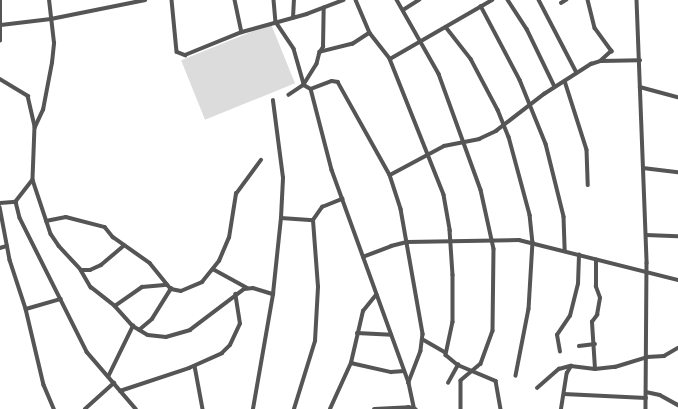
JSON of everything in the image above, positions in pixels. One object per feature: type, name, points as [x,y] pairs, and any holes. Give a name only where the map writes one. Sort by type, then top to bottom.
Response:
[{"type":"street","points":[[0,0],[0,41]]},
{"type":"street","points":[[35,127],[43,110],[52,63],[49,0]]},
{"type":"street","points":[[1,26],[51,19],[146,0]]},
{"type":"street","points":[[172,0],[174,38],[177,52],[180,54],[192,53],[242,32],[293,18],[343,0]]},
{"type":"street","points":[[235,0],[242,32]]},
{"type":"street","points":[[274,0],[276,22],[294,50],[304,85],[311,89],[342,199],[409,383],[415,408],[374,409]]},
{"type":"street","points":[[293,18],[294,0]]},
{"type":"street","points":[[356,0],[370,32],[390,59],[444,195],[452,243],[453,322],[445,352]]},
{"type":"street","points":[[397,0],[439,74],[482,194],[496,260],[494,323],[484,359],[472,372],[464,377],[459,386],[461,409]]},
{"type":"street","points":[[403,10],[419,0]]},
{"type":"street","points":[[390,59],[492,0]]},
{"type":"street","points":[[508,0],[527,29],[555,87]]},
{"type":"street","points":[[540,0],[577,73]]},
{"type":"street","points":[[561,3],[566,0]]},
{"type":"street","points":[[390,175],[419,162],[428,154],[444,146],[488,136],[504,126],[555,87],[577,73],[601,61],[612,51],[595,28],[588,0]]},
{"type":"street","points":[[637,0],[647,273],[646,409]]},
{"type":"street","points":[[481,6],[531,104],[556,177],[564,223],[565,251]]},
{"type":"street","points":[[289,95],[304,85],[317,64],[323,47],[324,8]]},
{"type":"street","points":[[446,27],[478,70],[504,126],[525,194],[533,242],[528,320],[516,376]]},
{"type":"street","points":[[320,52],[353,44],[370,32]]},
{"type":"street","points":[[601,61],[640,60]]},
{"type":"street","points":[[0,79],[28,96],[35,127],[33,180],[54,240],[81,270],[91,287],[115,306],[133,326],[156,337],[190,330],[235,294],[247,288]]},
{"type":"street","points":[[311,89],[332,81],[338,82],[390,175],[407,242],[424,340],[409,383]]},
{"type":"street","points":[[565,81],[587,150],[588,185]]},
{"type":"street","points":[[640,87],[678,97]]},
{"type":"street","points":[[253,409],[273,294],[283,178],[273,102]]},
{"type":"street","points":[[46,220],[66,217],[102,226],[124,246],[150,263],[171,289],[175,291],[187,289],[202,282],[213,269],[229,238],[236,194],[261,160]]},
{"type":"street","points":[[643,168],[678,172]]},
{"type":"street","points":[[0,203],[16,202],[33,180]]},
{"type":"street","points":[[294,409],[315,341],[318,287],[313,220],[322,208],[342,199]]},
{"type":"street","points":[[16,202],[20,218],[87,352],[136,409]]},
{"type":"street","points":[[0,207],[7,246],[26,309],[44,385],[54,409]]},
{"type":"street","points":[[280,218],[313,220]]},
{"type":"street","points":[[646,235],[678,236]]},
{"type":"street","points":[[363,257],[384,248],[407,242],[452,243],[491,240],[533,242],[579,256],[678,280]]},
{"type":"street","points":[[0,248],[7,246]]},
{"type":"street","points":[[81,270],[90,270],[101,265],[124,246]]},
{"type":"street","points":[[560,352],[557,335],[570,316],[578,284],[579,256]]},
{"type":"street","points":[[595,369],[595,344],[592,322],[597,315],[600,298],[596,287],[596,260]]},
{"type":"street","points":[[213,269],[247,288],[273,294]]},
{"type":"street","points":[[115,306],[142,287],[167,285]]},
{"type":"street","points":[[139,330],[152,319],[171,289]]},
{"type":"street","points":[[120,391],[195,366],[222,353],[230,345],[240,324],[235,294]]},
{"type":"street","points":[[330,409],[351,362],[363,311],[376,295]]},
{"type":"street","points":[[26,309],[61,299]]},
{"type":"street","points":[[108,377],[133,326]]},
{"type":"street","points":[[357,333],[391,335]]},
{"type":"street","points":[[424,340],[445,352],[448,357],[458,365],[472,372],[496,380],[501,409]]},
{"type":"street","points":[[579,346],[595,344]]},
{"type":"street","points":[[537,388],[559,369],[572,366],[595,369],[615,367],[647,357],[664,356],[678,348]]},
{"type":"street","points":[[351,362],[391,372],[404,371]]},
{"type":"street","points":[[448,383],[458,365]]},
{"type":"street","points":[[195,366],[203,409]]},
{"type":"street","points":[[561,409],[566,372],[572,366]]},
{"type":"street","points":[[85,409],[94,404],[114,383]]},
{"type":"street","points":[[646,392],[660,395],[678,404]]},
{"type":"street","points":[[564,394],[646,398]]},
{"type":"street","points":[[93,409],[94,404]]},
{"type":"shaded area","points":[[271,24],[295,83],[205,120],[181,60]]}]
